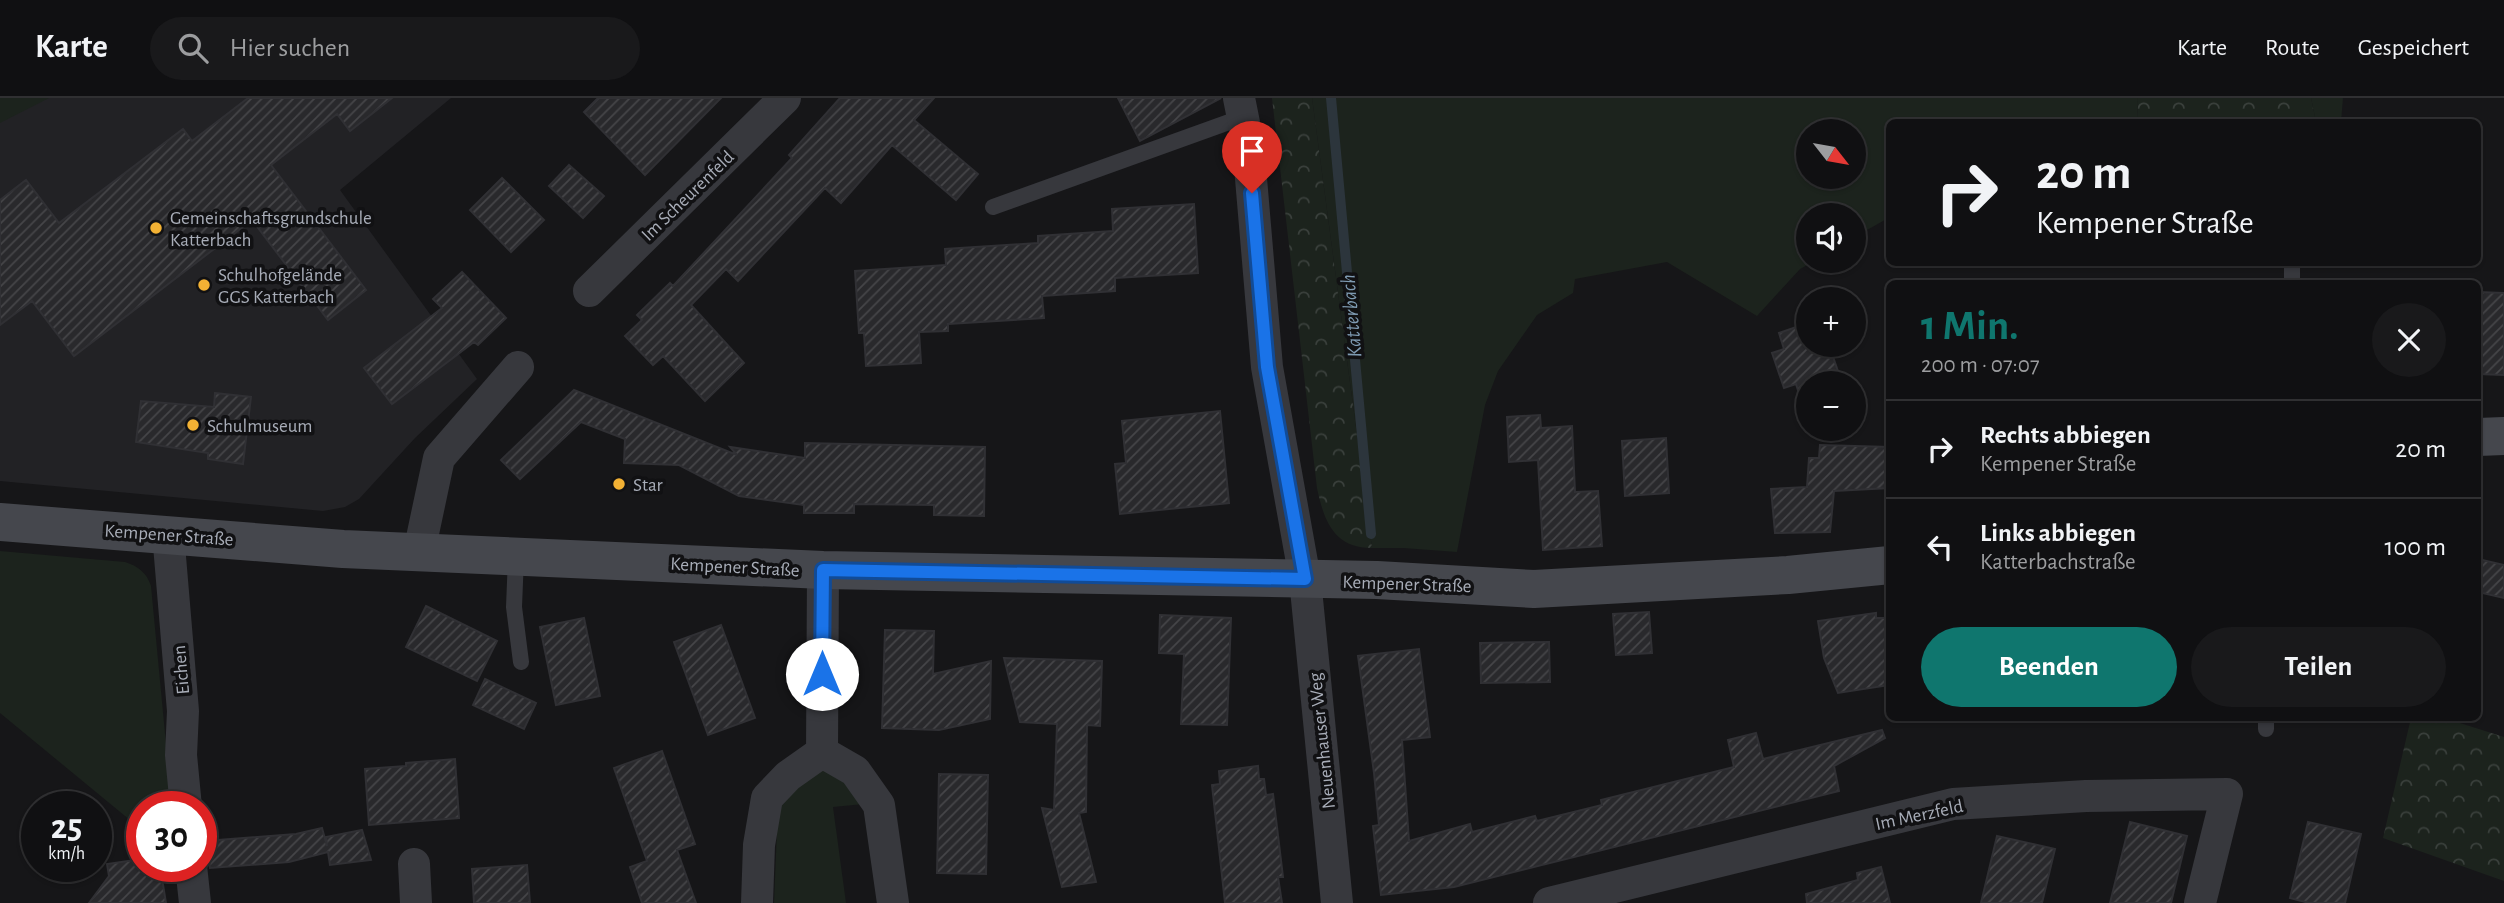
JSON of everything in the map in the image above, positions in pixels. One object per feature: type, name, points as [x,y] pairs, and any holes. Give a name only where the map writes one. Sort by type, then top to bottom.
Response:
[{"type":"main road","points":[[2481,437],[2504,436]]},
{"type":"main road","name":"Kempener Straße","points":[[0,522],[168,533],[343,549],[823,570],[1377,580],[1534,589],[1788,575],[1886,565]]},
{"type":"street","name":"Im Scheurenfeld","points":[[589,291],[779,100]]},
{"type":"street","name":"Neuenhauser Weg","points":[[1241,107],[1248,143],[1267,367],[1305,579],[1337,903]]},
{"type":"street","points":[[419,552],[439,458],[518,367]]},
{"type":"street","name":"Eichen","points":[[168,533],[183,711],[181,755],[184,791]]},
{"type":"street","points":[[821,752],[823,570]]},
{"type":"street","points":[[757,903],[759,845],[767,798],[788,776],[821,752]]},
{"type":"street","points":[[821,752],[855,771],[879,805],[892,903]]},
{"type":"street","name":"Im Merzfeld","points":[[1549,903],[1953,804],[2086,796],[2227,794],[2200,903]]},
{"type":"street","points":[[414,864],[416,903]]},
{"type":"street","points":[[193,882],[195,903]]},
{"type":"lane","points":[[993,207],[1241,107]]},
{"type":"lane","points":[[516,556],[514,607],[520,662]]},
{"type":"shaded area","name":"Schulhofgelände GGS Katterbach","points":[[0,98],[451,98],[340,190],[477,379],[415,438],[359,499],[345,507],[323,511],[0,481]]},
{"type":"green space","points":[[0,98],[49,98],[0,123]]},
{"type":"green space","points":[[1272,98],[1312,98],[1372,548],[1359,547],[1340,538],[1327,521],[1317,488]]},
{"type":"green space","points":[[1312,98],[2138,98],[2137,119],[1886,119],[1886,219],[1866,231],[1866,203],[1796,203],[1796,273],[1757,316],[1667,262],[1575,279],[1573,293],[1537,315],[1498,371],[1485,405],[1457,552],[1372,548]]},
{"type":"green space","points":[[2138,98],[2311,98],[2315,119],[2137,119]]},
{"type":"green space","points":[[2311,98],[2343,98],[2341,119],[2315,119]]},
{"type":"green space","points":[[0,551],[125,562],[147,577],[151,586],[170,791],[126,791],[126,817],[112,805],[112,791],[95,791],[0,713]]},
{"type":"green space","points":[[2410,721],[2453,721],[2504,737],[2504,881],[2383,838]]},
{"type":"green space","points":[[815,769],[835,772],[864,804],[833,807],[846,903],[774,903],[778,804]]},
{"type":"building","name":"Gemeinschaftsgrundschule Katterbach","points":[[248,98],[392,98],[350,131],[337,114],[271,165],[366,290],[328,320],[252,220],[74,356],[32,301],[0,325],[0,200],[26,180],[59,223],[183,129],[192,141]]},
{"type":"building","points":[[598,98],[721,98],[645,175],[584,112]]},
{"type":"building","points":[[840,98],[934,98],[914,120],[978,174],[956,200],[892,145],[841,203],[825,188],[738,281],[726,269],[691,305],[744,363],[705,401],[663,356],[653,365],[625,336],[642,320],[637,315],[670,283],[673,286],[792,158],[789,155]]},
{"type":"building","points":[[1118,98],[1221,98],[1140,141]]},
{"type":"building","points":[[569,165],[604,196],[583,218],[549,186]]},
{"type":"building","points":[[502,178],[544,220],[511,252],[470,210]]},
{"type":"building","points":[[1194,204],[1198,273],[1115,278],[1115,291],[1042,296],[1044,318],[948,324],[948,331],[919,332],[921,363],[866,366],[864,333],[859,333],[855,271],[946,265],[945,249],[1038,243],[1038,236],[1113,231],[1112,209]]},
{"type":"building","points":[[462,272],[506,318],[478,345],[474,342],[392,404],[364,368],[442,308],[433,299]]},
{"type":"building","points":[[2481,292],[2504,293],[2504,375],[2481,374]]},
{"type":"building","points":[[1796,327],[1796,357],[1833,357],[1838,371],[1796,371],[1796,384],[1784,388],[1772,353],[1784,349],[1779,333]]},
{"type":"building","points":[[574,390],[737,455],[730,447],[805,458],[805,443],[985,447],[984,516],[934,515],[934,505],[854,504],[854,513],[804,513],[804,505],[739,496],[679,465],[624,463],[625,439],[581,422],[520,479],[501,460]]},
{"type":"building","name":"Schulmuseum","points":[[215,393],[251,397],[243,464],[208,459],[208,453],[136,442],[141,401],[214,407]]},
{"type":"building","points":[[1220,411],[1229,503],[1120,514],[1115,464],[1126,463],[1122,421]]},
{"type":"building","points":[[1540,415],[1541,428],[1572,426],[1575,492],[1598,491],[1602,546],[1543,550],[1538,460],[1509,462],[1507,417]]},
{"type":"building","points":[[1666,438],[1669,493],[1625,496],[1622,441]]},
{"type":"building","points":[[1820,445],[1886,447],[1886,488],[1834,491],[1830,532],[1775,533],[1771,489],[1807,487],[1809,458],[1819,458]]},
{"type":"building","points":[[2481,560],[2504,565],[2504,598],[2481,593]]},
{"type":"building","points":[[426,606],[497,641],[477,681],[406,647]]},
{"type":"building","points":[[1649,612],[1652,653],[1616,655],[1613,614]]},
{"type":"building","points":[[1876,613],[1876,618],[1886,618],[1886,686],[1838,693],[1824,658],[1818,621]]},
{"type":"building","points":[[1160,615],[1231,618],[1227,725],[1181,724],[1184,654],[1159,653]]},
{"type":"building","points":[[584,618],[600,696],[556,705],[540,627]]},
{"type":"building","points":[[721,625],[755,718],[708,735],[674,642]]},
{"type":"building","points":[[885,630],[934,631],[933,674],[991,661],[990,719],[939,730],[882,728]]},
{"type":"building","points":[[1549,642],[1550,682],[1481,683],[1480,643]]},
{"type":"building","points":[[1419,649],[1430,737],[1402,740],[1409,841],[1470,824],[1472,832],[1535,816],[1537,821],[1602,805],[1601,800],[1734,767],[1728,740],[1756,733],[1763,759],[1882,730],[1885,738],[1834,766],[1839,791],[1454,887],[1381,895],[1373,826],[1379,825],[1374,773],[1358,656]]},
{"type":"building","points":[[1004,658],[1102,661],[1100,726],[1087,725],[1086,812],[1079,813],[1096,882],[1062,887],[1042,808],[1054,810],[1057,724],[1020,722]]},
{"type":"building","points":[[485,679],[536,703],[524,729],[473,705]]},
{"type":"building","points":[[662,751],[695,844],[677,850],[696,903],[642,903],[630,867],[647,861],[614,768]]},
{"type":"building","points":[[455,759],[459,818],[369,825],[365,769]]},
{"type":"building","points":[[1258,766],[1259,779],[1264,779],[1266,795],[1273,794],[1283,877],[1278,877],[1282,903],[1225,903],[1212,785],[1220,784],[1219,771]]},
{"type":"building","points":[[939,774],[988,775],[986,874],[937,873]]},
{"type":"building","points":[[2130,822],[2187,836],[2171,903],[2110,903]]},
{"type":"building","points":[[2308,822],[2361,834],[2345,903],[2309,903],[2290,898]]},
{"type":"building","points":[[322,828],[327,846],[326,837],[362,830],[371,860],[330,865],[328,852],[289,862],[217,867],[217,840],[296,834]]},
{"type":"building","points":[[1997,836],[2055,849],[2042,903],[1981,903]]},
{"type":"building","points":[[126,861],[126,882],[163,882],[166,903],[89,903],[105,882],[112,882],[112,863]]},
{"type":"building","points":[[527,865],[530,903],[474,903],[472,869]]},
{"type":"building","points":[[1881,867],[1890,903],[1807,903],[1806,894],[1858,880],[1857,873]]},
{"type":"waterway","name":"Katterbach","points":[[1331,98],[1371,534]]},
{"type":"place","name":"Gemeinschaftsgrundschule Katterbach","points":[[156,228]]},
{"type":"place","name":"Schulhofgelände GGS Katterbach","points":[[204,285]]},
{"type":"place","name":"Schulmuseum","points":[[193,425]]},
{"type":"place","name":"Star","points":[[619,484]]},
{"type":"route","points":[[822,674],[823,570],[1305,579],[1267,367],[1252,193]]}]
